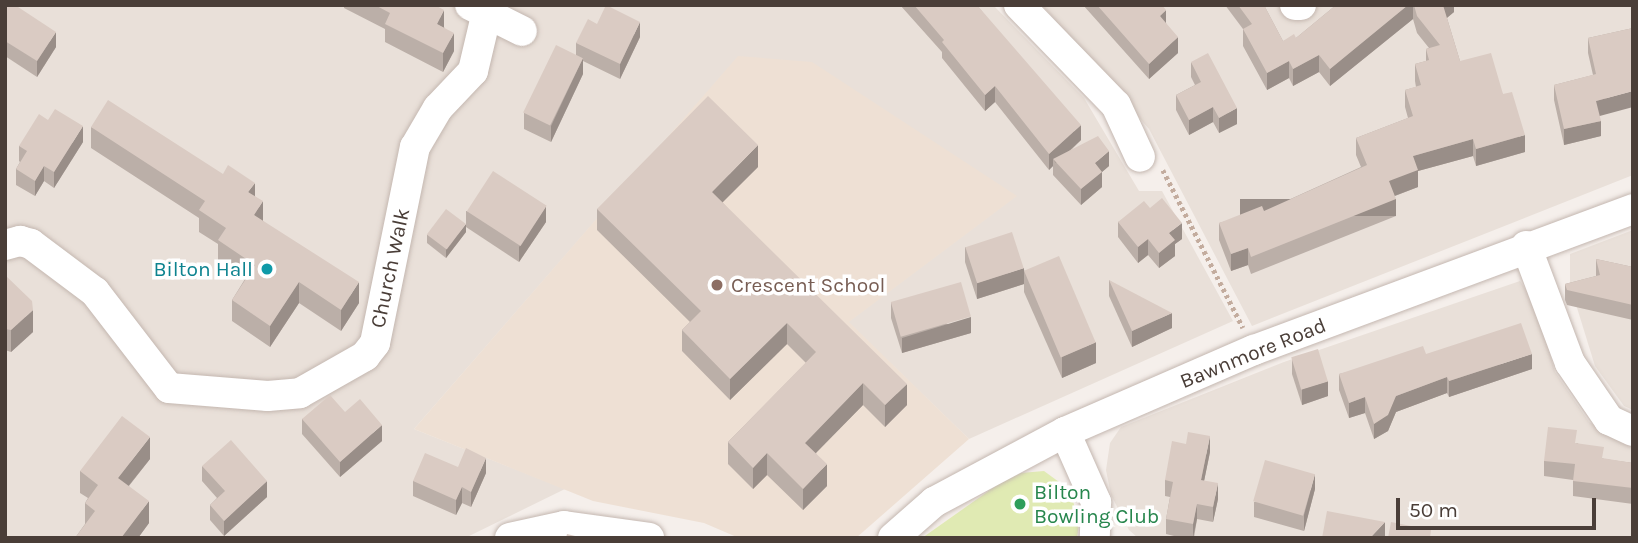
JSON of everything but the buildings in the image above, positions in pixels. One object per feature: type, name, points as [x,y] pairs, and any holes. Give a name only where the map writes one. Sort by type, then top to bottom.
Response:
[{"type":"street","points":[[1019,5],[1116,105],[1140,157]]},
{"type":"street","points":[[1295,5],[1301,5]]},
{"type":"street","name":"Church Walk","points":[[5,244],[20,241],[32,244],[95,292],[169,388],[268,396],[300,393],[366,356],[375,343],[415,147],[438,108],[473,71],[478,10],[522,31]]},
{"type":"street","name":"Bawnmore Road","points":[[893,538],[934,502],[1065,432],[1254,350],[1526,246],[1633,209]]},
{"type":"street","points":[[1526,246],[1570,363],[1609,420],[1633,431]]},
{"type":"street","points":[[1065,432],[1096,502],[1095,538]]},
{"type":"street","points":[[510,538],[564,526],[649,538]]},
{"type":"path","points":[[1140,157],[1161,166],[1254,350]]},
{"type":"shaded area","points":[[5,5],[993,5],[1084,98],[1139,191],[1162,191],[1233,321],[969,439],[848,322],[1016,196],[738,57],[414,429],[565,489],[465,538],[5,538]]},
{"type":"shaded area","points":[[1042,5],[1633,5],[1633,175],[1252,326],[1149,129]]},
{"type":"shaded area","name":"Crescent School","points":[[738,56],[812,62],[1017,196],[849,322],[969,439],[856,538],[739,538],[704,523],[593,501],[414,429]]},
{"type":"shaded area","points":[[1633,230],[1633,410],[1624,406],[1595,366],[1570,285],[1570,254]]},
{"type":"shaded area","points":[[1520,281],[1536,304],[1555,372],[1589,422],[1633,447],[1633,538],[1138,538],[1129,530],[1111,495],[1106,470],[1110,443],[1121,427],[1284,362]]},
{"type":"green space","name":"Bilton Bowling Club","points":[[1044,471],[1070,490],[1079,523],[1077,538],[922,538],[997,485],[1021,473]]},
{"type":"place","name":"Bilton Hall","points":[[267,269]]},
{"type":"place","name":"Crescent School","points":[[717,285]]},
{"type":"place","name":"Bilton Bowling Club","points":[[1020,504]]}]
